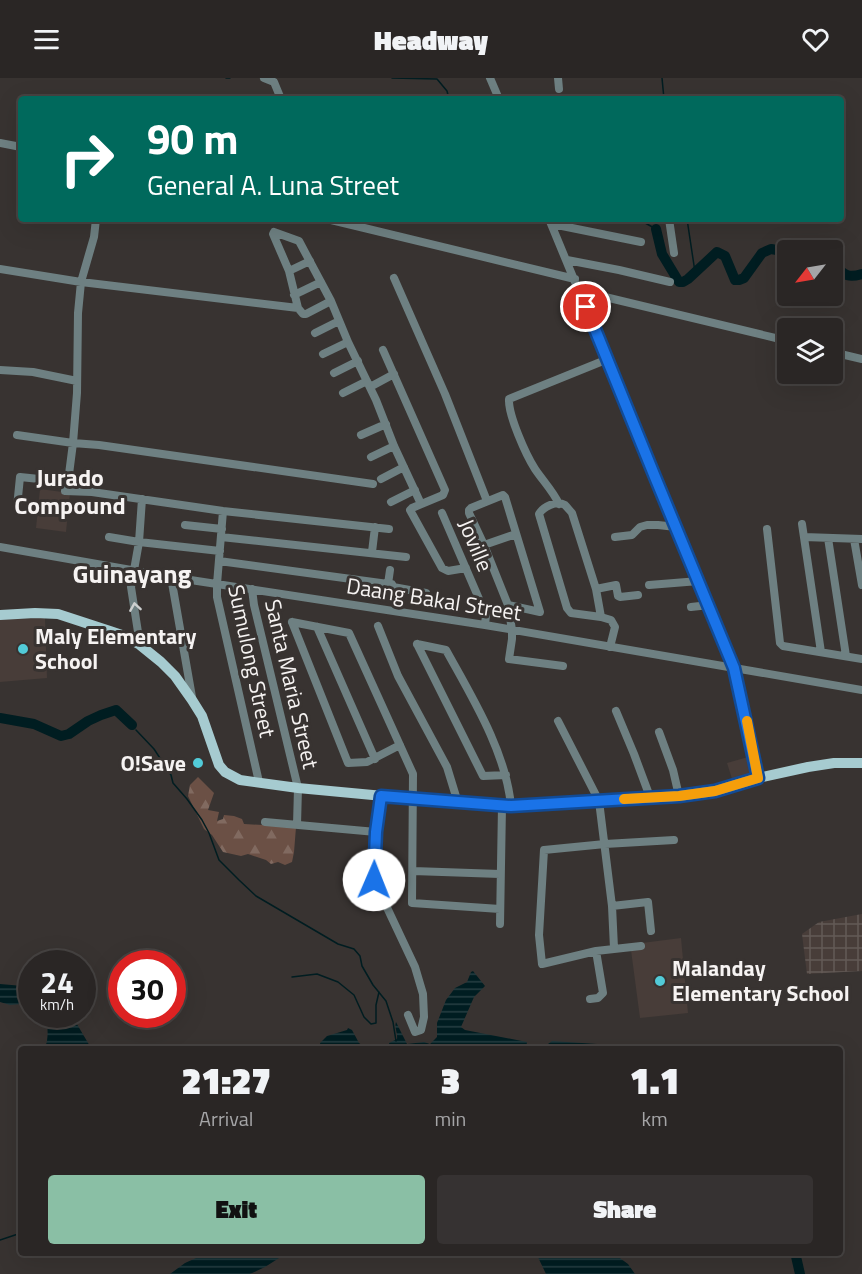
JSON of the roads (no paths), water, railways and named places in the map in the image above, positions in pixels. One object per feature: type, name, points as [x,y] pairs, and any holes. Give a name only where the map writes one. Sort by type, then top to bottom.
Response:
[{"type":"main road","points":[[0,615],[35,613],[58,615],[122,635],[140,645],[175,676],[202,716],[219,765],[225,772],[240,780],[298,788],[507,806],[679,796],[715,791],[758,778],[834,763],[862,763]]},
{"type":"street","points":[[264,78],[274,82],[280,96]]},
{"type":"street","points":[[490,78],[498,96]]},
{"type":"street","points":[[558,78],[559,89]]},
{"type":"street","points":[[0,142],[18,146]]},
{"type":"street","points":[[96,222],[94,237],[81,282],[73,443],[66,491],[92,492],[223,511],[389,529]]},
{"type":"street","points":[[349,222],[575,279]]},
{"type":"street","points":[[669,222],[674,253]]},
{"type":"street","points":[[551,223],[641,242]]},
{"type":"street","points":[[551,223],[734,668],[758,778]]},
{"type":"street","points":[[331,301],[306,314],[298,308],[289,271],[274,232],[299,241],[310,261],[331,301],[421,504]]},
{"type":"street","points":[[567,260],[670,282]]},
{"type":"street","points":[[289,271],[310,261]]},
{"type":"street","points":[[0,269],[81,282],[298,308]]},
{"type":"street","points":[[394,278],[445,394],[487,501]]},
{"type":"street","points":[[294,295],[321,282]]},
{"type":"street","points":[[580,291],[777,338]]},
{"type":"street","points":[[315,333],[339,321]]},
{"type":"street","points":[[323,354],[348,342]]},
{"type":"street","points":[[383,350],[445,490],[443,495],[410,510],[440,566],[448,571],[466,568]]},
{"type":"street","points":[[843,354],[862,358]]},
{"type":"street","points":[[559,504],[534,468],[510,411],[509,399],[608,359]]},
{"type":"street","points":[[334,372],[358,361]]},
{"type":"street","points":[[0,369],[33,372],[77,381]]},
{"type":"street","points":[[343,393],[394,374]]},
{"type":"street","points":[[361,435],[386,424]]},
{"type":"street","points":[[16,435],[377,481],[404,467]]},
{"type":"street","points":[[371,457],[394,446]]},
{"type":"street","points":[[17,507],[20,477],[68,482]]},
{"type":"street","points":[[391,502],[415,490]]},
{"type":"street","points":[[508,605],[540,612],[503,495],[469,510],[469,513],[508,605],[512,630],[509,659],[563,666]]},
{"type":"street","points":[[140,645],[131,587],[139,542],[142,499]]},
{"type":"street","points":[[601,617],[596,589],[572,513],[559,504],[547,506],[539,514],[565,604],[571,613],[611,620],[615,627],[610,647]]},
{"type":"street","name":"Sumulong Street","points":[[223,511],[216,584],[217,597],[259,782]]},
{"type":"street","name":"Joville","points":[[442,513],[486,615],[485,625]]},
{"type":"street","points":[[802,524],[821,652]]},
{"type":"street","points":[[185,525],[222,533],[406,557]]},
{"type":"street","points":[[615,537],[632,535],[640,527],[647,525],[676,527]]},
{"type":"street","points":[[372,552],[375,527]]},
{"type":"street","points":[[767,529],[780,643],[783,646],[862,659]]},
{"type":"street","points":[[484,545],[516,534]]},
{"type":"street","points":[[109,537],[392,584],[393,587],[426,593]]},
{"type":"street","points":[[804,537],[858,539],[862,585]]},
{"type":"street","points":[[828,538],[846,656]]},
{"type":"street","name":"Daang Bakal Street","points":[[0,547],[171,577],[485,625],[862,690]]},
{"type":"street","points":[[388,584],[390,570]]},
{"type":"street","points":[[171,577],[192,700]]},
{"type":"street","points":[[649,585],[699,581]]},
{"type":"street","points":[[596,589],[616,585],[620,597],[638,595]]},
{"type":"street","name":"Santa Maria Street","points":[[252,589],[298,788],[297,825]]},
{"type":"street","points":[[691,607],[709,605]]},
{"type":"street","points":[[400,745],[367,762],[348,764],[292,622],[349,633],[400,745],[413,774],[412,903],[500,909]]},
{"type":"street","points":[[378,626],[398,676],[447,767],[458,803]]},
{"type":"street","points":[[317,627],[375,759]]},
{"type":"street","points":[[500,924],[500,874],[507,806],[506,775],[481,714],[446,650],[417,644],[483,776],[506,775]]},
{"type":"street","points":[[616,711],[650,797]]},
{"type":"street","points":[[558,721],[599,801],[612,906],[614,948]]},
{"type":"street","points":[[659,732],[673,770],[679,796]]},
{"type":"street","points":[[381,796],[376,832],[374,880],[415,967],[423,994],[422,1029],[416,1032],[408,1015]]},
{"type":"street","points":[[265,822],[376,832]]},
{"type":"street","points":[[641,946],[596,951],[542,963],[539,934],[544,850],[674,840]]},
{"type":"street","points":[[413,871],[500,874]]},
{"type":"street","points":[[612,906],[648,902],[651,932]]},
{"type":"street","points":[[590,999],[598,998],[603,993],[596,951]]},
{"type":"water","points":[[473,971],[485,986],[474,997],[461,1027],[465,1030],[527,1042],[526,1046],[390,1046],[389,1043],[397,1039],[396,1022],[407,1044],[424,1042],[430,1044],[437,1037],[437,1023],[446,1000],[455,988],[467,982]]},
{"type":"water","points":[[0,984],[18,986],[18,1004],[0,1002]]},
{"type":"water","points":[[48,1028],[79,1028],[90,1046],[46,1046]]},
{"type":"water","points":[[348,1028],[352,1030],[363,1046],[321,1046],[320,1043],[327,1036]]},
{"type":"water","points":[[552,1041],[615,1046],[545,1046]]},
{"type":"water","points":[[200,1256],[282,1256],[250,1274],[170,1274],[185,1263]]},
{"type":"water","points":[[537,1256],[617,1256],[628,1264],[635,1274],[546,1274]]},
{"type":"waterway","points":[[392,78],[437,79],[448,96]]},
{"type":"waterway","points":[[662,78],[664,96]]},
{"type":"waterway","points":[[643,222],[656,229]]},
{"type":"waterway","points":[[687,222],[695,272]]},
{"type":"waterway","points":[[656,229],[662,254],[679,282],[688,279],[717,252],[725,256],[735,280],[739,280],[744,278],[762,253],[771,249],[777,250]]},
{"type":"waterway","points":[[843,272],[848,275],[862,274]]},
{"type":"waterway","points":[[0,718],[34,724],[61,736],[69,734],[88,721],[116,710],[132,725]]},
{"type":"waterway","points":[[136,730],[154,749],[171,775],[173,783],[202,820],[219,860],[256,896],[338,944],[354,949],[360,956],[362,966],[386,1001],[396,1041]]},
{"type":"waterway","points":[[292,977],[317,974],[338,982],[354,995],[364,1017],[371,1024],[376,1023],[379,992]]},
{"type":"waterway","points":[[0,1240],[18,1234]]},
{"type":"waterway","points":[[796,1256],[800,1274]]},
{"type":"place","name":"Maly Elementary School","points":[[23,649]]},
{"type":"place","name":"O!Save","points":[[198,763]]},
{"type":"place","name":"Malanday Elementary School","points":[[660,981]]},
{"type":"district","name":"Jurado Compound","points":[[70,491]]},
{"type":"district","name":"Guinayang","points":[[132,573]]}]
